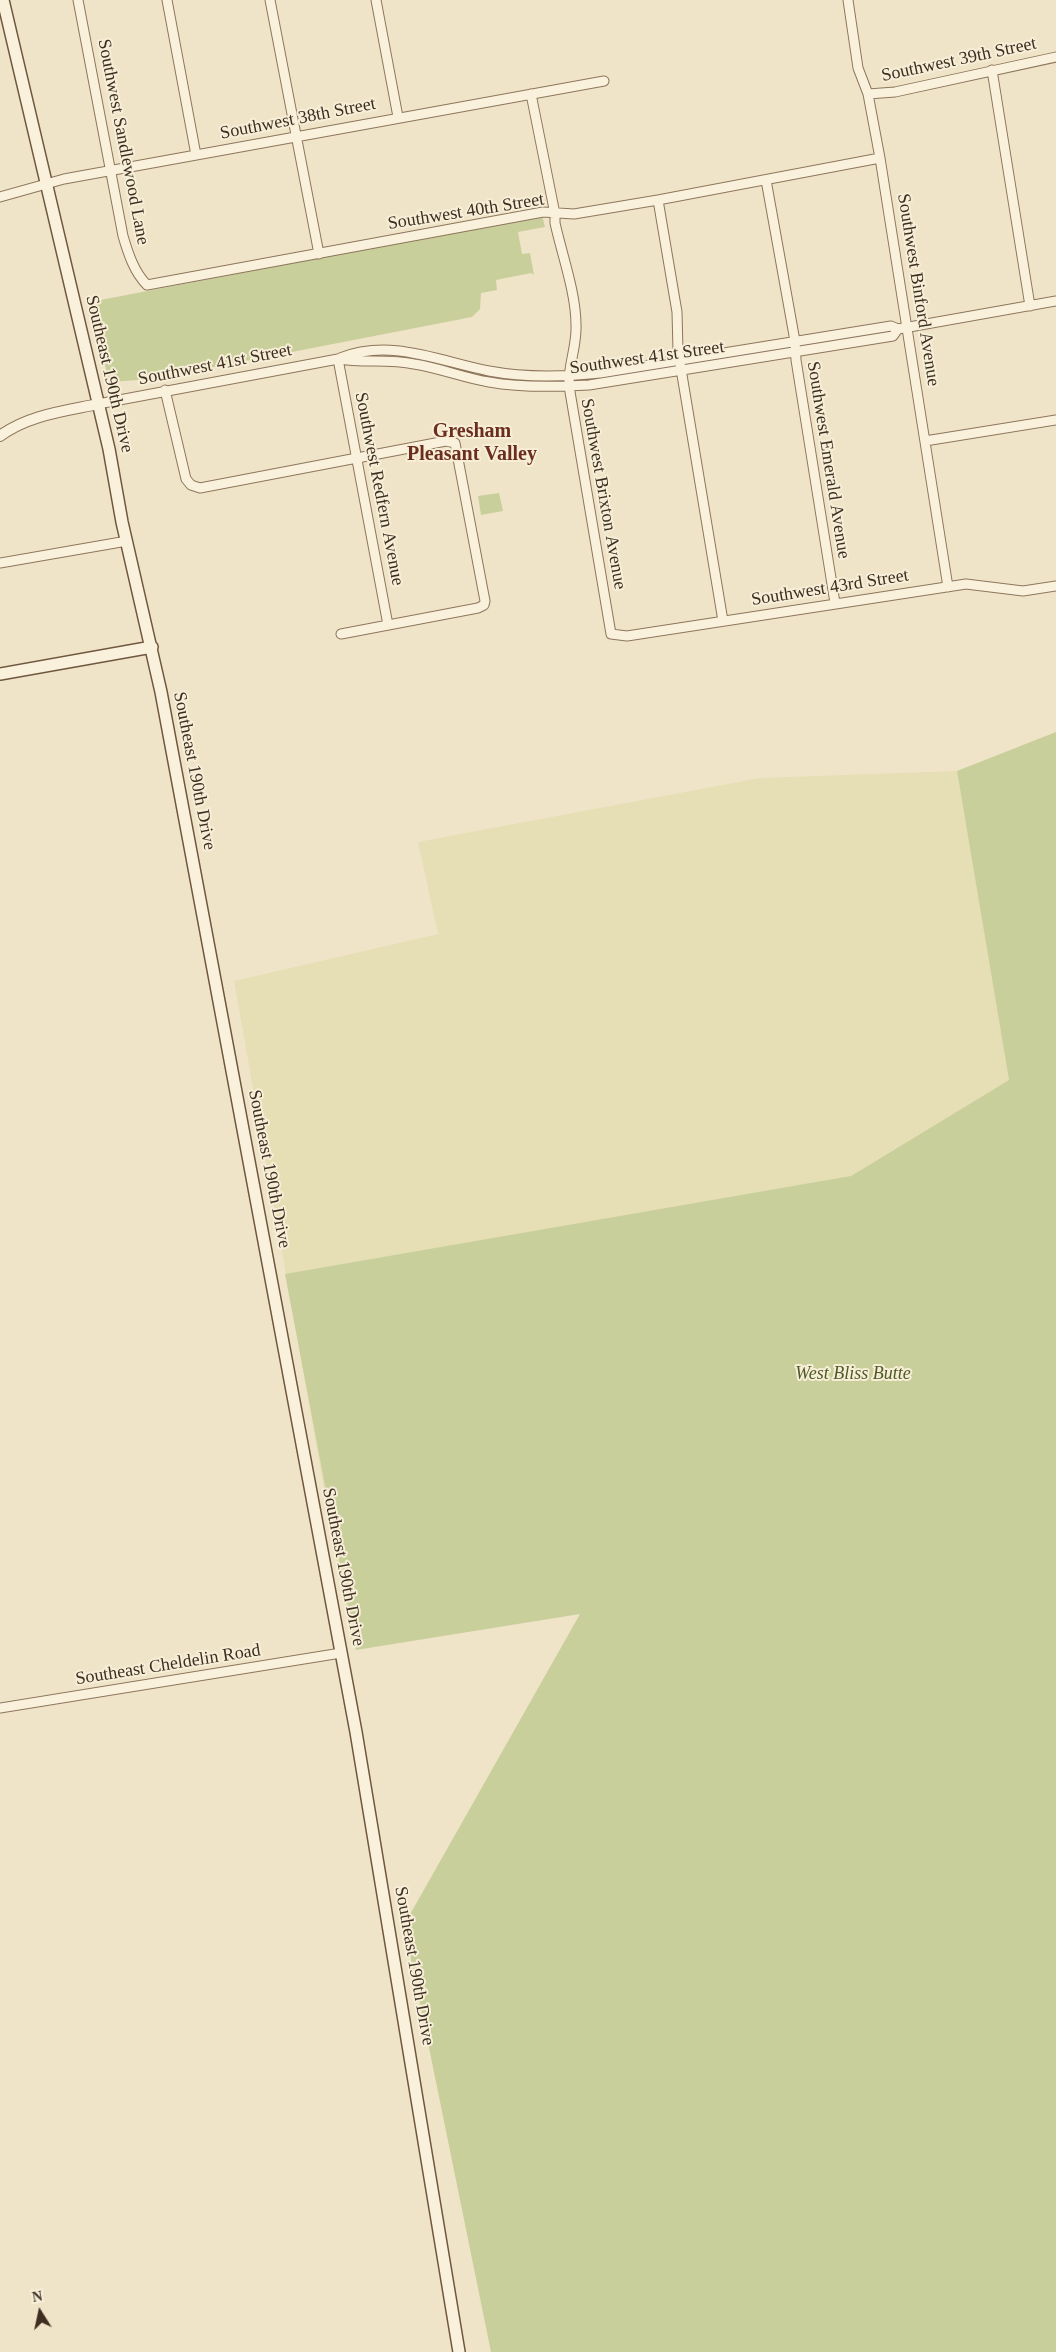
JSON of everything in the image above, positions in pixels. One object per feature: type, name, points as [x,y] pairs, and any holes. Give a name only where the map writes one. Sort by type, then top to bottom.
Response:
[{"type":"main road","name":"Southeast 190th Drive","points":[[3,0],[98,404],[152,647],[341,1653],[416,2086],[459,2352]]},
{"type":"main road","points":[[0,674],[152,647]]},
{"type":"street","name":"Southwest Sandlewood Lane","points":[[78,0],[110,171],[129,256],[141,279],[147,285]]},
{"type":"street","points":[[167,0],[196,155]]},
{"type":"street","points":[[270,0],[319,254]]},
{"type":"street","points":[[376,0],[398,117]]},
{"type":"street","name":"Southwest Binford Avenue","points":[[848,0],[858,68],[868,94],[880,158],[902,328],[925,441],[948,586]]},
{"type":"street","name":"Southwest 39th Street","points":[[868,94],[895,92],[1056,57]]},
{"type":"street","points":[[992,70],[1030,306]]},
{"type":"street","name":"Southwest 38th Street","points":[[0,197],[46,184],[110,171],[398,117],[604,81]]},
{"type":"street","name":"Southwest Brixton Avenue","points":[[531,94],[556,214],[555,223],[576,315],[576,337],[568,376],[569,386],[610,634]]},
{"type":"street","name":"Southwest 40th Street","points":[[147,285],[543,212],[574,214],[880,158]]},
{"type":"street","name":"Southwest Emerald Avenue","points":[[766,180],[795,341],[795,352],[835,603]]},
{"type":"street","points":[[658,200],[677,312],[678,351],[723,621]]},
{"type":"street","name":"Southwest 41st Street","points":[[98,404],[338,359],[357,351],[393,350],[422,354],[503,373],[532,376],[568,376],[891,326],[902,328],[1056,301]]},
{"type":"street","name":"Southwest 41st Street","points":[[338,359],[358,362],[414,363],[470,378],[506,384],[569,386],[893,336],[902,328]]},
{"type":"street","name":"Southwest Redfern Avenue","points":[[338,359],[388,625]]},
{"type":"street","points":[[165,390],[186,479],[191,485],[200,488],[453,441],[456,446],[464,485],[485,601],[484,605],[342,634]]},
{"type":"street","points":[[0,436],[14,427],[32,420],[98,404]]},
{"type":"street","points":[[925,441],[1056,420]]},
{"type":"street","points":[[0,563],[127,541]]},
{"type":"street","name":"Southwest 43rd Street","points":[[610,634],[627,636],[966,584],[1023,591],[1056,586]]},
{"type":"street","name":"Southeast Cheldelin Road","points":[[0,1708],[341,1653]]},
{"type":"shaded area","points":[[957,771],[1009,1080],[596,1331],[590,1597],[351,1641],[234,981],[438,934],[418,842],[760,778]]},
{"type":"green space","points":[[542,215],[545,227],[518,232],[522,254],[530,253],[534,275],[531,273],[496,280],[497,290],[481,293],[480,309],[472,317],[225,365],[138,380],[109,382],[90,302]]},
{"type":"green space","points":[[499,493],[503,511],[481,515],[478,496]]},
{"type":"green space","name":"West Bliss Butte","points":[[1056,732],[1056,2352],[491,2352],[404,1925],[580,1614],[356,1650],[285,1274],[851,1176],[1009,1080],[957,771]]},
{"type":"district","name":"Gresham Pleasant Valley","points":[[472,444]]}]
